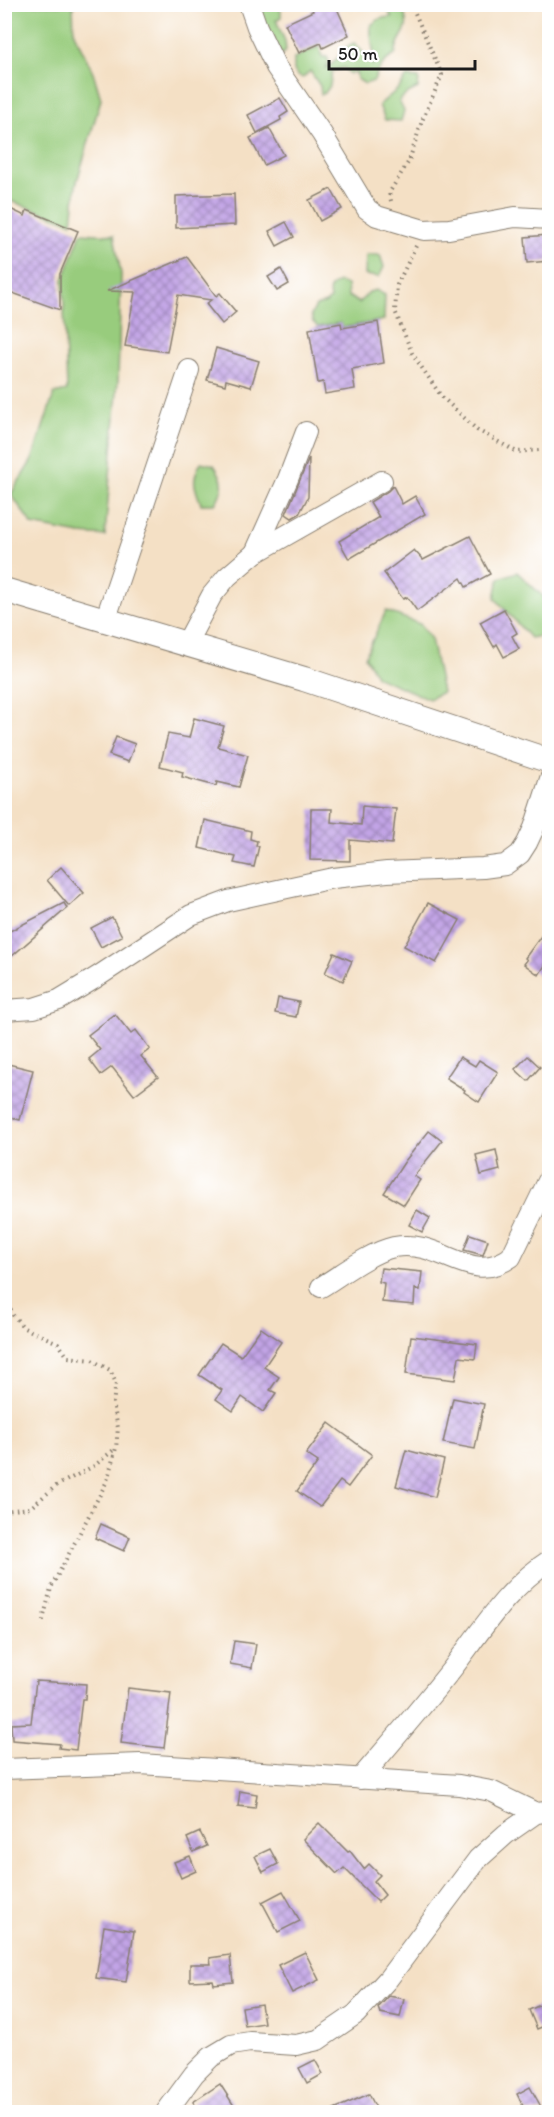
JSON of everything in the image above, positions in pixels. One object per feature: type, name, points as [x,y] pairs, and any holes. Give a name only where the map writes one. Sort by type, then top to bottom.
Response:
[{"type":"main road","points":[[4,590],[304,679],[549,761]]},
{"type":"street","points":[[249,4],[276,67],[322,134],[367,209],[377,216],[424,230],[449,229],[515,217],[549,219]]},
{"type":"street","points":[[105,621],[189,370]]},
{"type":"street","points":[[255,553],[306,432]]},
{"type":"street","points":[[186,644],[212,594],[227,577],[255,553],[382,481]]},
{"type":"street","points":[[4,1010],[34,1008],[59,1000],[191,915],[228,901],[333,878],[387,872],[505,866],[520,854],[527,843],[549,779]]},
{"type":"street","points":[[321,1287],[365,1261],[393,1248],[417,1246],[430,1249],[475,1268],[488,1268],[501,1264],[511,1257],[549,1177]]},
{"type":"street","points":[[360,1779],[422,1706],[501,1605],[549,1560]]},
{"type":"street","points":[[4,1769],[140,1764],[479,1788],[543,1813]]},
{"type":"street","points":[[166,2112],[194,2074],[211,2057],[231,2045],[250,2042],[296,2045],[318,2040],[356,2014],[388,1979],[478,1859],[506,1834],[543,1813]]},
{"type":"path","points":[[399,223],[389,193],[409,160],[422,121],[442,75],[411,4]]},
{"type":"path","points":[[424,230],[397,285],[395,311],[412,353],[441,396],[477,430],[517,452],[549,449]]},
{"type":"path","points":[[6,1298],[13,1315],[24,1328],[58,1343],[68,1357],[92,1360],[110,1370],[116,1383],[113,1403],[118,1428],[116,1448],[107,1481],[51,1588],[42,1624]]},
{"type":"path","points":[[4,1511],[30,1508],[56,1486],[94,1466],[116,1448]]},
{"type":"path","points":[[4,1976],[7,1992],[4,2057]]},
{"type":"green space","points":[[4,5],[73,5],[74,33],[93,72],[101,99],[76,185],[72,223],[5,199]]},
{"type":"green space","points":[[270,5],[279,6],[281,17],[276,20],[285,41],[286,51],[277,58],[260,16],[262,10]]},
{"type":"green space","points":[[384,5],[401,5],[406,28],[395,55],[382,66],[374,81],[365,84],[357,79],[356,72],[350,74],[344,68],[332,71],[330,86],[325,93],[321,94],[320,86],[310,71],[303,78],[297,76],[294,70],[294,58],[319,46],[322,57],[327,57],[329,62],[326,68],[354,43],[373,65],[371,25],[381,18],[392,17]]},
{"type":"green space","points":[[407,77],[419,78],[418,88],[399,101],[404,111],[401,121],[385,120],[379,105],[399,88]]},
{"type":"green space","points":[[81,233],[114,235],[121,274],[118,380],[105,536],[32,525],[11,494],[32,460],[54,394],[67,391],[63,280]]},
{"type":"green space","points":[[366,255],[380,255],[384,267],[379,277],[365,275]]},
{"type":"green space","points":[[339,282],[347,285],[348,296],[359,303],[369,292],[376,290],[385,295],[384,320],[342,328],[341,323],[318,327],[311,315],[316,306],[330,299],[330,289]]},
{"type":"green space","points":[[201,462],[214,465],[222,480],[221,493],[215,504],[201,504],[197,492],[195,478]]},
{"type":"green space","points":[[517,572],[549,602],[549,620],[540,636],[530,638],[495,598],[499,578]]},
{"type":"green space","points":[[386,611],[420,624],[431,639],[442,692],[429,699],[377,677],[365,657]]},
{"type":"building","points":[[309,4],[335,4],[349,35],[323,48],[321,43],[299,53],[285,24],[313,11]]},
{"type":"building","points":[[280,98],[288,112],[280,117],[281,120],[257,133],[248,115]]},
{"type":"building","points":[[269,128],[284,155],[264,165],[250,138]]},
{"type":"building","points":[[331,189],[342,209],[320,221],[309,200]]},
{"type":"building","points":[[234,194],[235,225],[176,228],[176,196]]},
{"type":"building","points":[[4,206],[25,216],[27,210],[78,231],[60,274],[60,310],[4,290]]},
{"type":"building","points":[[286,222],[294,237],[277,246],[269,231]]},
{"type":"building","points":[[548,235],[549,261],[527,263],[525,237]]},
{"type":"building","points":[[187,257],[216,296],[220,293],[236,312],[222,324],[206,304],[211,300],[178,295],[167,352],[125,346],[135,292],[107,291]]},
{"type":"building","points":[[281,269],[289,284],[277,291],[268,277]]},
{"type":"building","points":[[378,322],[384,363],[352,369],[355,389],[325,394],[323,382],[318,383],[309,329],[341,323],[342,328]]},
{"type":"building","points":[[216,348],[259,361],[251,387],[226,380],[225,385],[207,380]]},
{"type":"building","points":[[309,458],[308,497],[299,514],[292,518],[286,514]]},
{"type":"building","points":[[393,486],[402,504],[415,496],[425,514],[349,559],[339,541],[379,517],[370,502]]},
{"type":"building","points":[[470,536],[490,574],[466,587],[461,578],[417,611],[407,597],[403,599],[384,573],[414,550],[423,560]]},
{"type":"building","points":[[504,609],[517,633],[512,636],[519,649],[504,657],[497,644],[494,647],[480,622]]},
{"type":"building","points":[[194,718],[224,726],[218,747],[248,755],[239,787],[217,782],[216,786],[182,777],[183,772],[160,766],[168,734],[189,738]]},
{"type":"building","points":[[116,737],[135,744],[128,762],[109,755]]},
{"type":"building","points":[[362,806],[396,809],[392,844],[350,840],[350,861],[310,860],[311,809],[332,809],[331,822],[361,825]]},
{"type":"building","points":[[205,820],[251,831],[250,839],[257,841],[256,846],[259,846],[254,867],[234,863],[236,857],[199,848]]},
{"type":"building","points":[[61,867],[84,893],[69,906],[47,880]]},
{"type":"building","points":[[64,903],[67,908],[4,963],[4,934]]},
{"type":"building","points":[[428,903],[460,920],[436,963],[404,946]]},
{"type":"building","points":[[112,917],[122,936],[101,947],[91,928]]},
{"type":"building","points":[[549,925],[549,959],[539,975],[524,964],[527,960],[525,958]]},
{"type":"building","points":[[334,953],[352,961],[343,981],[325,973]]},
{"type":"building","points":[[278,998],[299,1002],[296,1017],[275,1013]]},
{"type":"building","points":[[115,1014],[131,1034],[136,1030],[150,1049],[141,1056],[158,1077],[134,1095],[112,1067],[101,1075],[89,1059],[100,1050],[88,1035]]},
{"type":"building","points":[[528,1056],[540,1067],[528,1081],[515,1069]]},
{"type":"building","points":[[460,1057],[475,1066],[479,1060],[498,1072],[479,1102],[446,1078]]},
{"type":"building","points":[[4,1063],[33,1070],[20,1120],[5,1116],[9,1102],[4,1101]]},
{"type":"building","points":[[429,1131],[442,1141],[414,1176],[420,1180],[404,1205],[384,1193],[405,1161]]},
{"type":"building","points":[[496,1150],[500,1170],[481,1175],[476,1155]]},
{"type":"building","points":[[417,1210],[430,1218],[422,1232],[409,1225]]},
{"type":"building","points":[[470,1234],[488,1240],[483,1255],[464,1250]]},
{"type":"building","points":[[381,1268],[422,1272],[420,1290],[415,1289],[414,1305],[382,1302],[384,1283],[379,1282]]},
{"type":"building","points":[[261,1328],[281,1342],[264,1367],[279,1377],[270,1390],[276,1393],[263,1412],[242,1397],[233,1411],[216,1399],[222,1390],[199,1375],[221,1343],[241,1356]]},
{"type":"building","points":[[411,1336],[477,1344],[475,1359],[459,1357],[455,1380],[406,1374]]},
{"type":"building","points":[[453,1398],[484,1404],[475,1449],[443,1443]]},
{"type":"building","points":[[329,1423],[372,1455],[348,1487],[340,1481],[320,1507],[297,1491],[318,1462],[306,1454]]},
{"type":"building","points":[[406,1450],[444,1460],[435,1497],[396,1486]]},
{"type":"building","points":[[101,1524],[130,1537],[124,1551],[95,1538]]},
{"type":"building","points":[[234,1641],[256,1644],[252,1668],[230,1664]]},
{"type":"building","points":[[36,1681],[86,1684],[76,1750],[59,1748],[60,1744],[12,1740],[11,1724],[31,1723]]},
{"type":"building","points":[[128,1688],[171,1693],[164,1748],[121,1743]]},
{"type":"building","points":[[240,1791],[257,1794],[255,1808],[238,1806]]},
{"type":"building","points":[[319,1823],[348,1852],[350,1851],[364,1869],[369,1864],[380,1875],[374,1881],[385,1895],[378,1902],[344,1868],[337,1874],[303,1839]]},
{"type":"building","points":[[200,1832],[207,1846],[193,1852],[187,1838]]},
{"type":"building","points":[[270,1849],[278,1864],[263,1872],[255,1856]]},
{"type":"building","points":[[190,1856],[196,1871],[181,1878],[174,1862]]},
{"type":"building","points":[[283,1891],[300,1921],[278,1932],[262,1902]]},
{"type":"building","points":[[104,1926],[134,1931],[126,1982],[96,1978]]},
{"type":"building","points":[[305,1952],[319,1980],[292,1993],[278,1965]]},
{"type":"building","points":[[230,1955],[233,1982],[214,1984],[213,1980],[190,1981],[190,1964],[211,1964],[210,1958]]},
{"type":"building","points":[[389,1996],[404,1999],[400,2017],[380,2013],[378,2008]]},
{"type":"building","points":[[545,2003],[549,2013],[549,2024],[537,2029],[529,2010]]},
{"type":"building","points":[[261,2004],[264,2023],[245,2026],[242,2007]]},
{"type":"building","points":[[315,2060],[323,2074],[307,2083],[299,2068]]},
{"type":"building","points":[[220,2084],[238,2112],[200,2112],[193,2102]]},
{"type":"building","points":[[530,2087],[544,2112],[526,2112],[517,2094]]},
{"type":"building","points":[[369,2094],[378,2112],[327,2112]]}]
